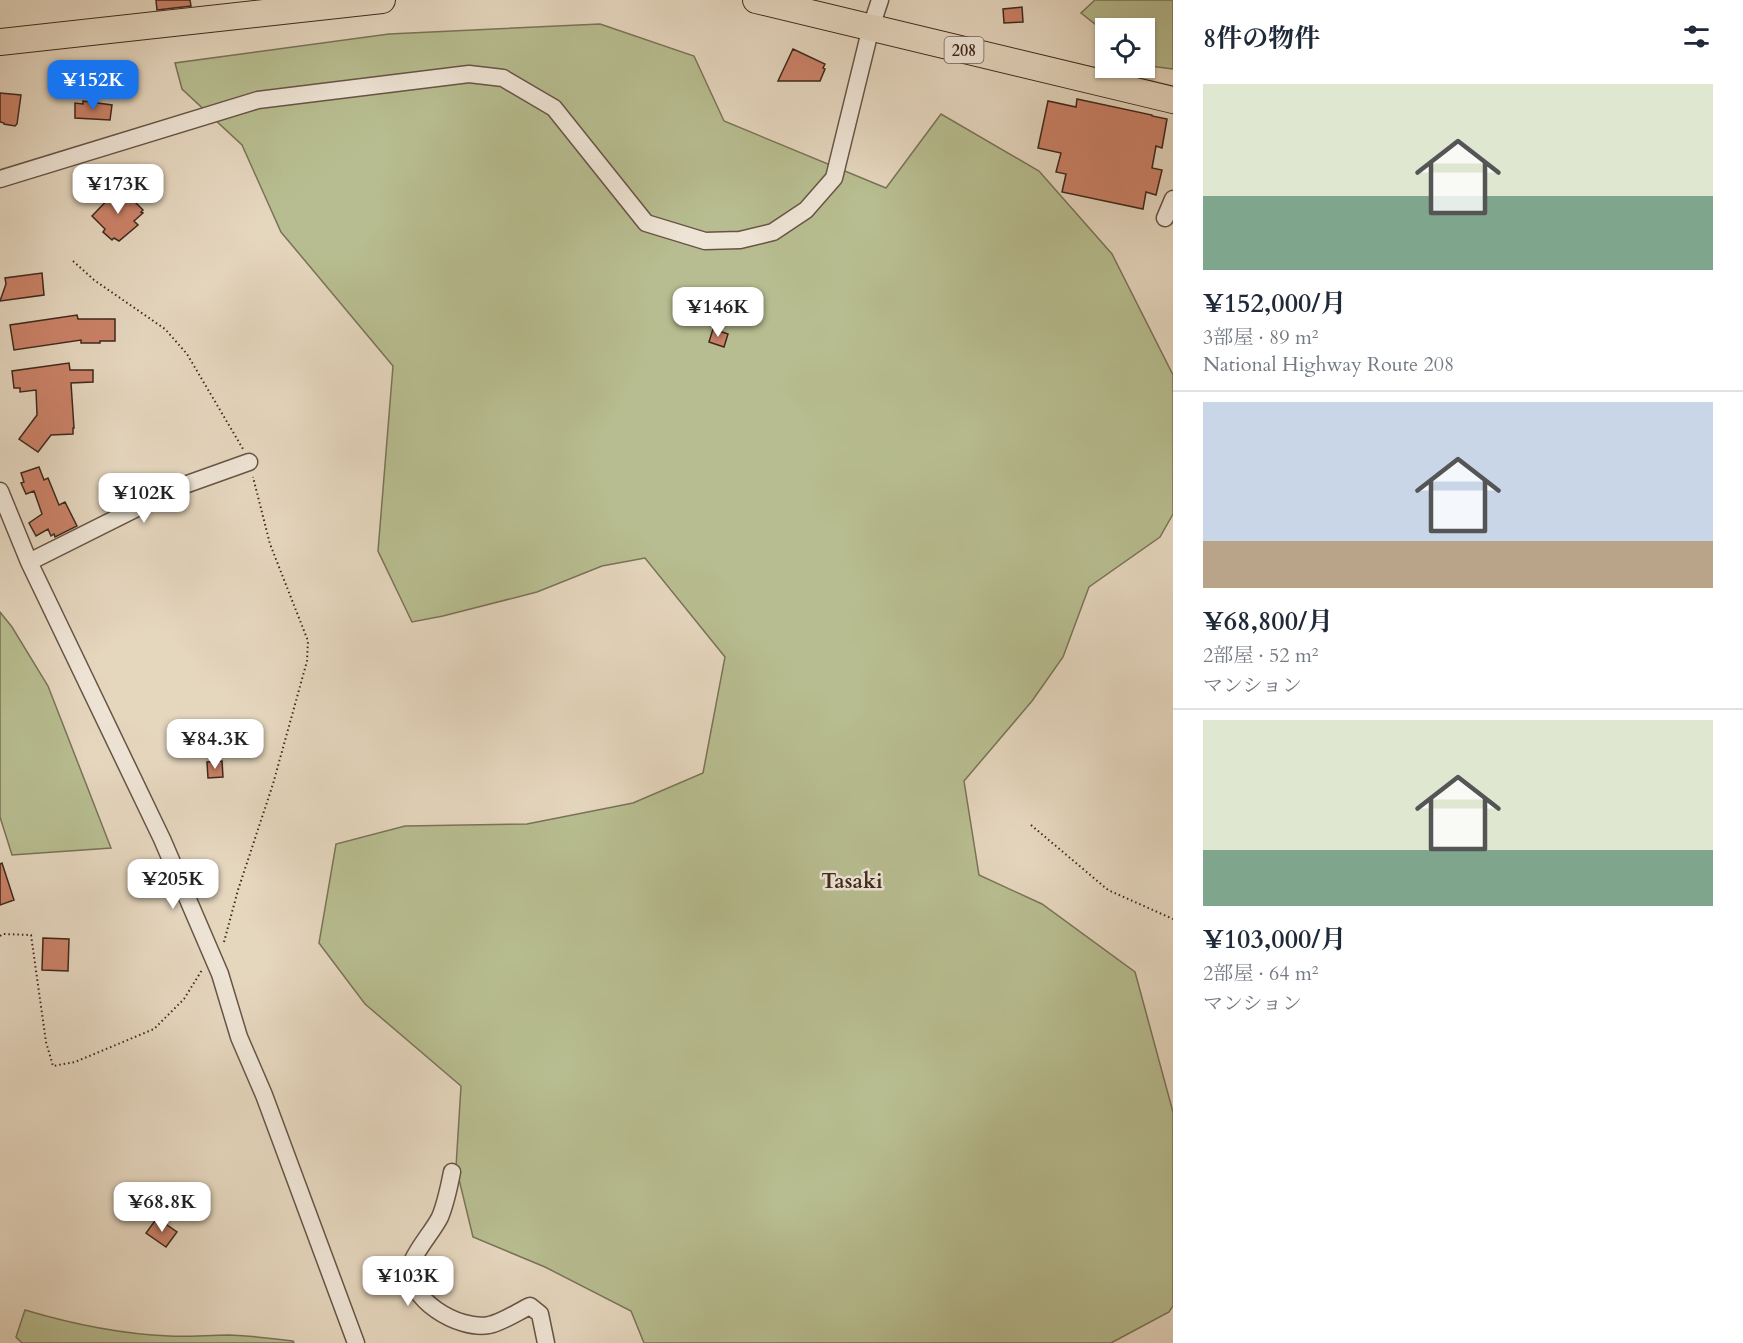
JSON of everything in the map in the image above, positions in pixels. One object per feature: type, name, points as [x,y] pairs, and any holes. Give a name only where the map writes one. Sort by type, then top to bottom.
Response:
[{"type":"highway","points":[[0,42],[382,0]]},
{"type":"highway","name":"208","points":[[756,0],[1173,100]]},
{"type":"street","points":[[0,179],[258,100],[469,74],[503,78],[554,108],[646,223],[705,241],[740,240],[773,232],[806,210],[834,178],[871,27],[880,0]]},
{"type":"street","points":[[1165,218],[1173,199]]},
{"type":"street","points":[[29,562],[179,487],[249,462]]},
{"type":"street","points":[[0,491],[29,562],[162,839],[220,974],[239,1037],[264,1095],[356,1343]]},
{"type":"street","points":[[452,1172],[440,1217],[411,1264],[413,1285],[447,1318],[471,1326],[490,1325],[530,1306],[540,1314],[546,1343]]},
{"type":"path","points":[[0,936],[3,934],[31,934],[46,1042],[53,1066],[75,1062],[154,1029],[184,999],[214,962],[273,784],[307,661],[308,641],[270,544],[249,462],[187,354],[165,329],[94,280],[73,261]]},
{"type":"path","points":[[1031,825],[1108,890],[1173,920]]},
{"type":"green space","points":[[1095,0],[1173,0],[1173,69],[1155,67],[1155,18],[1095,18],[1095,24],[1081,13]]},
{"type":"green space","points":[[600,24],[694,56],[724,121],[886,188],[941,114],[1039,171],[1112,254],[1173,375],[1173,514],[1160,537],[1089,587],[1063,657],[1032,701],[964,781],[979,875],[1042,904],[1135,972],[1173,1112],[1173,1306],[1169,1312],[1111,1343],[644,1343],[631,1311],[545,1267],[473,1237],[456,1167],[461,1086],[365,1004],[319,943],[336,844],[405,826],[527,824],[633,803],[703,773],[725,657],[645,558],[602,566],[537,592],[412,622],[378,551],[393,366],[281,232],[242,145],[182,89],[175,63],[389,34]]},
{"type":"green space","points":[[0,612],[12,627],[48,686],[111,848],[12,855],[0,817]]},
{"type":"green space","points":[[25,1310],[114,1331],[176,1336],[237,1335],[293,1341],[294,1343],[22,1343],[16,1337]]},
{"type":"building","points":[[156,0],[190,0],[191,6],[157,10]]},
{"type":"building","points":[[1022,7],[1023,22],[1004,23],[1003,9]]},
{"type":"building","points":[[793,49],[825,64],[820,81],[778,81]]},
{"type":"building","points":[[0,93],[21,95],[15,126],[0,122]]},
{"type":"building","points":[[1077,99],[1167,119],[1162,148],[1156,146],[1152,168],[1162,170],[1156,195],[1146,192],[1143,209],[1062,192],[1066,174],[1056,172],[1061,153],[1038,148],[1048,101],[1076,107]]},
{"type":"building","points":[[83,101],[112,105],[110,120],[75,118],[75,103],[83,104]]},
{"type":"building","points":[[120,187],[143,210],[141,212],[143,213],[134,221],[138,225],[119,241],[114,238],[112,240],[103,232],[105,229],[92,216]]},
{"type":"building","points":[[42,273],[44,295],[0,301],[6,284],[5,278]]},
{"type":"building","points":[[77,315],[78,319],[115,319],[115,341],[81,343],[81,340],[14,350],[10,325]]},
{"type":"building","points":[[713,329],[728,334],[724,347],[709,342]]},
{"type":"building","points":[[69,363],[70,370],[93,370],[93,382],[71,383],[73,434],[51,435],[38,452],[19,439],[37,415],[36,390],[20,392],[20,388],[14,388],[12,371]]},
{"type":"building","points":[[39,467],[44,480],[48,478],[59,505],[65,502],[77,526],[55,537],[54,534],[51,536],[48,529],[36,536],[29,523],[42,514],[34,491],[26,494],[21,483],[24,482],[21,473]]},
{"type":"building","points":[[222,761],[223,777],[208,778],[207,762]]},
{"type":"building","points":[[2,863],[14,900],[0,905],[0,864]]},
{"type":"building","points":[[43,938],[69,939],[68,971],[42,970]]},
{"type":"building","points":[[143,1183],[148,1195],[135,1202],[129,1189]]},
{"type":"building","points":[[157,1218],[177,1232],[166,1247],[146,1233]]},
{"type":"district","name":"Tasaki","points":[[852,881]]}]
